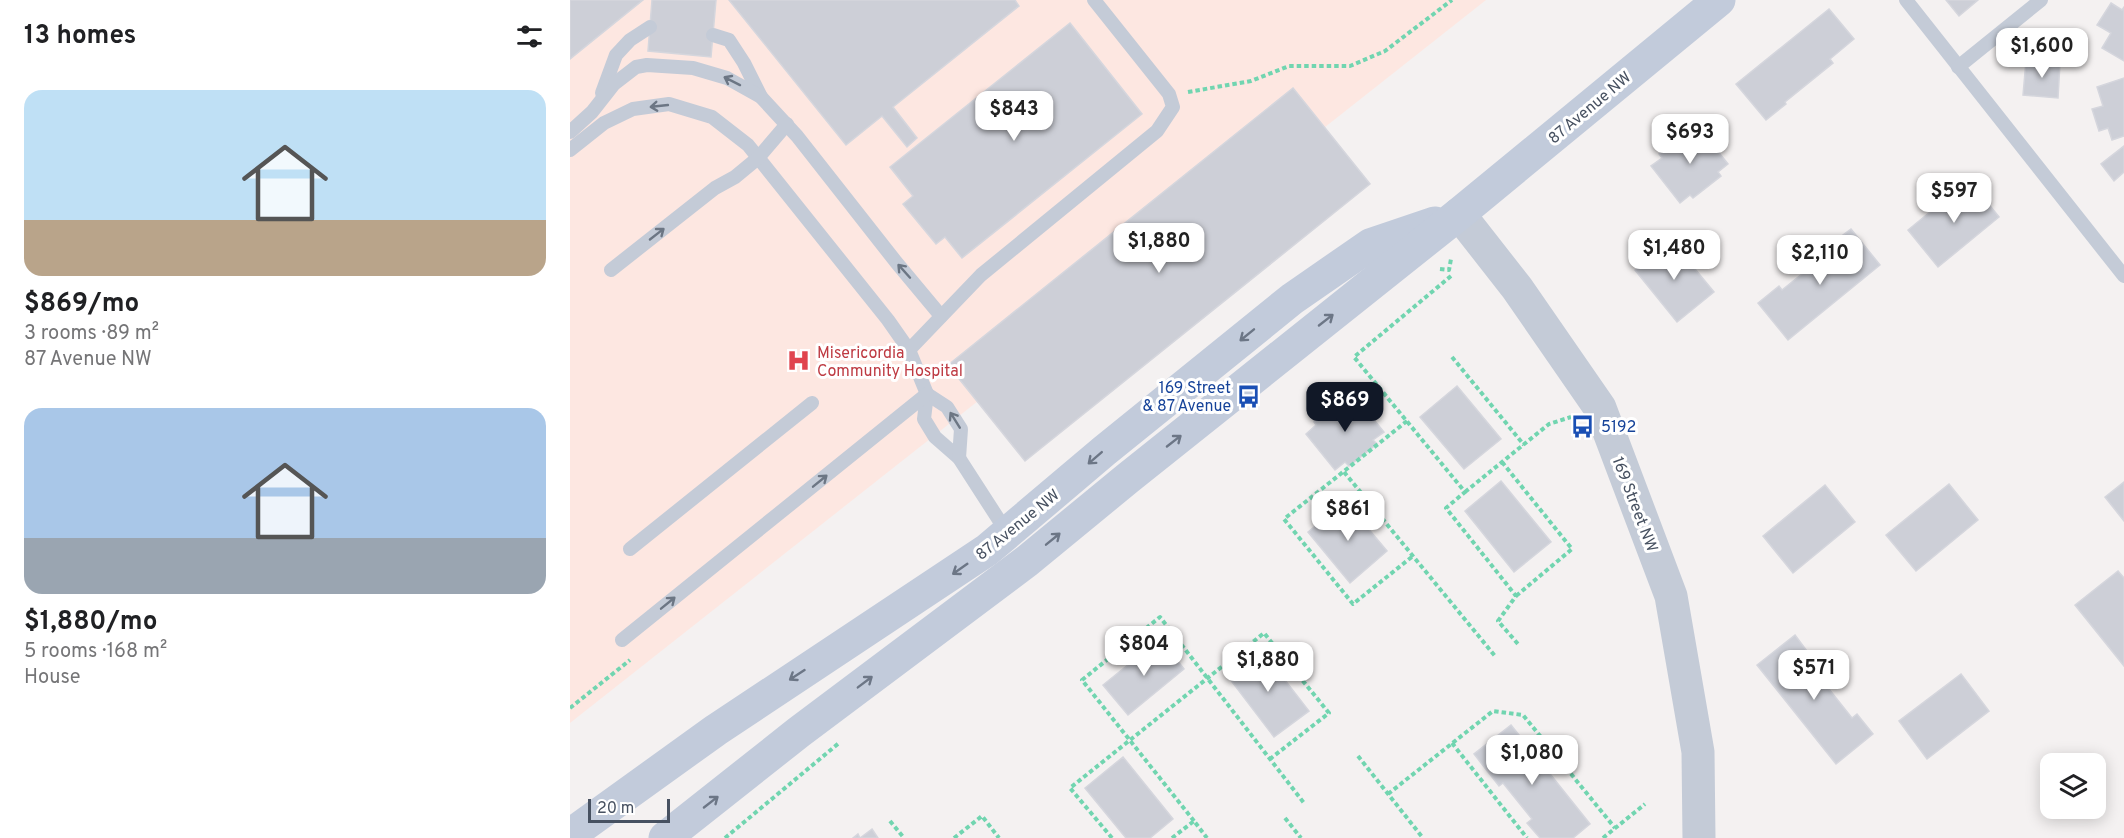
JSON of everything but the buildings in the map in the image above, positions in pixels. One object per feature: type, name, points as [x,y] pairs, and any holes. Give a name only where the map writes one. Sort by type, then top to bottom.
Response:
[{"type":"main road","name":"87 Avenue NW","points":[[570,835],[716,730],[948,577],[1017,547],[1128,478],[1460,214],[1719,0]]},
{"type":"main road","name":"87 Avenue NW","points":[[665,838],[799,732],[1017,547]]},
{"type":"street","name":"169 Street NW","points":[[1460,214],[1520,291],[1600,408],[1671,596],[1698,752],[1699,838]]},
{"type":"lane","points":[[909,350],[981,274],[1157,131],[1173,107],[1169,94],[1095,0]]},
{"type":"lane","points":[[1906,0],[2124,276]]},
{"type":"lane","points":[[1958,67],[2041,0]]},
{"type":"lane","points":[[598,104],[616,55],[630,40],[650,27]]},
{"type":"lane","points":[[713,35],[729,40],[744,63],[761,97]]},
{"type":"lane","points":[[570,132],[623,75],[636,67],[648,65],[693,68],[727,78],[761,97],[787,124],[941,316]]},
{"type":"lane","points":[[570,150],[603,123],[633,109],[669,104],[712,117],[748,145],[888,320],[909,350],[927,394],[924,419],[935,437],[959,458],[1017,547]]},
{"type":"lane","points":[[611,270],[758,158],[787,124]]},
{"type":"lane","points":[[927,394],[947,407],[961,429],[959,458]]},
{"type":"lane","points":[[622,640],[927,394]]},
{"type":"lane","points":[[630,549],[812,403]]},
{"type":"path","points":[[1169,94],[1198,92],[1251,81],[1289,66],[1350,66],[1385,51],[1452,0]]},
{"type":"path","points":[[1451,276],[1354,357],[1465,492]]},
{"type":"path","points":[[1452,357],[1524,445]]},
{"type":"path","points":[[1516,596],[1446,508],[1549,424],[1600,408]]},
{"type":"path","points":[[1407,421],[1284,519],[1353,604],[1413,556]]},
{"type":"path","points":[[1502,462],[1572,549],[1516,596],[1498,621],[1518,644]]},
{"type":"path","points":[[1344,472],[1495,656]]},
{"type":"path","points":[[1207,838],[1082,680],[1160,617],[1304,803]]},
{"type":"path","points":[[1112,838],[1070,788],[1264,633],[1329,713],[1270,759]]},
{"type":"path","points":[[1388,794],[1492,711],[1523,715],[1615,828]]},
{"type":"path","points":[[1452,743],[1527,838]]},
{"type":"path","points":[[1358,756],[1423,838]]},
{"type":"path","points":[[1603,838],[1645,804]]},
{"type":"path","points":[[954,838],[982,816],[999,838]]},
{"type":"path","points":[[1285,818],[1301,838]]},
{"type":"path","points":[[890,821],[904,838]]},
{"type":"path","points":[[1172,838],[1194,821]]},
{"type":"shaded area","name":"Misericordia Community Hospital","points":[[570,0],[1486,0],[570,723]]},
{"type":"place","name":"Misericordia Community Hospital","points":[[799,361]]},
{"type":"place","name":"169 Street & 87 Avenue","points":[[1249,396]]},
{"type":"place","name":"5192","points":[[1583,426]]}]
